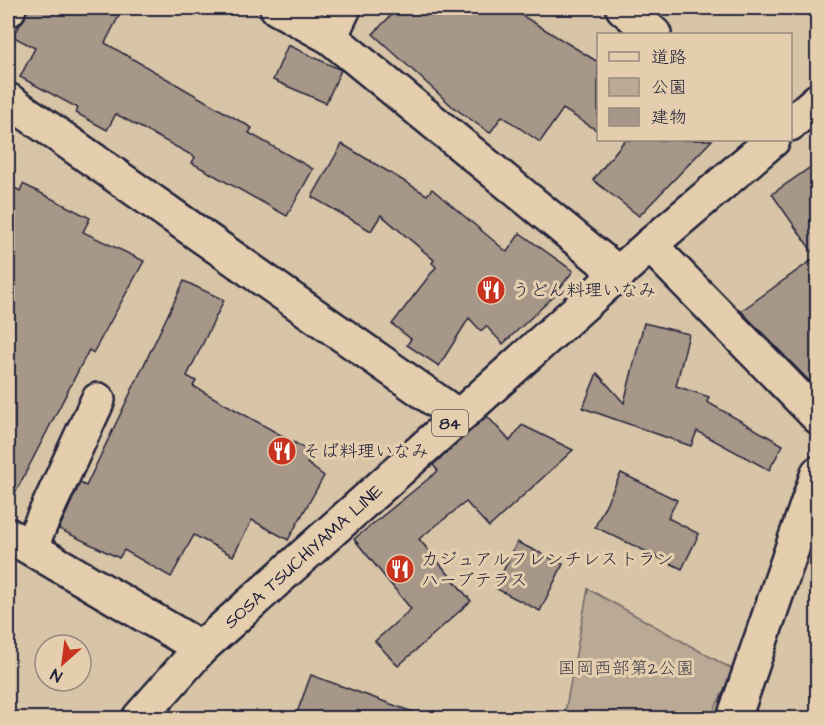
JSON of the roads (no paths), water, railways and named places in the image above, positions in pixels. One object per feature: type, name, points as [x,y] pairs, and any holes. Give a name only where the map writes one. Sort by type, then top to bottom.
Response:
[{"type":"street","points":[[277,8],[330,37],[619,274]]},
{"type":"street","points":[[330,37],[344,8]]},
{"type":"street","points":[[623,8],[653,33]]},
{"type":"street","points":[[8,100],[458,416]]},
{"type":"street","points":[[792,122],[818,100]]},
{"type":"street","name":"SOSA TSUCHIYAMA LINE","points":[[139,718],[201,648],[650,245],[772,141]]},
{"type":"street","points":[[650,245],[818,417]]},
{"type":"street","points":[[98,400],[19,541],[201,648]]},
{"type":"street","points":[[734,718],[818,473]]},
{"type":"place","name":"うどん料理いなみ","points":[[491,290]]},
{"type":"place","name":"そば料理いなみ","points":[[282,451]]},
{"type":"place","name":"カジュアルフレンチレストラン ハーブテラス","points":[[400,569]]},
{"type":"park label","name":"国岡西部第2公園","points":[[626,668]]}]
